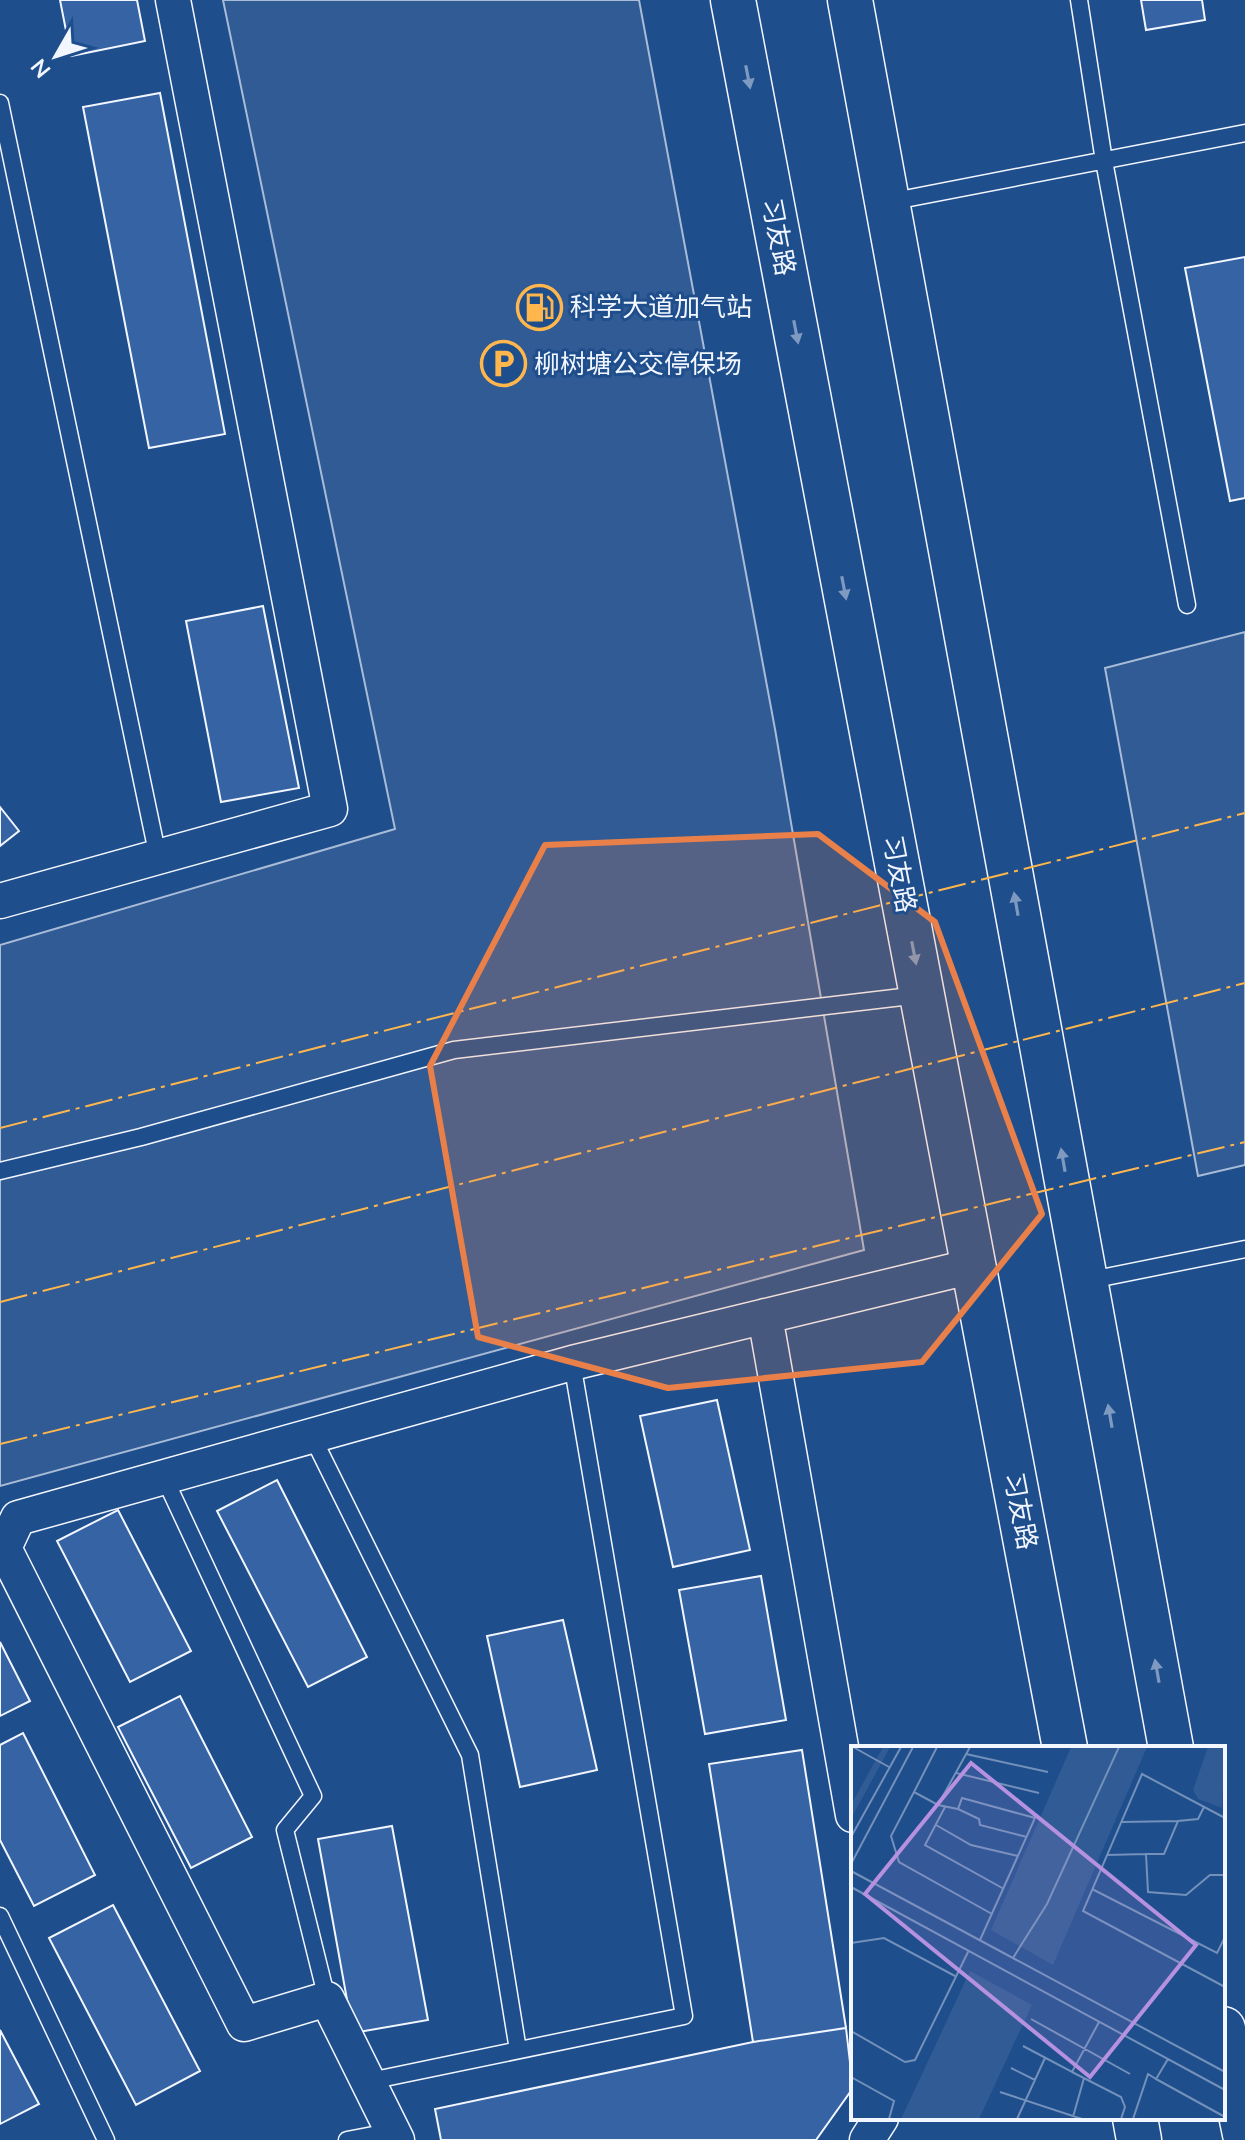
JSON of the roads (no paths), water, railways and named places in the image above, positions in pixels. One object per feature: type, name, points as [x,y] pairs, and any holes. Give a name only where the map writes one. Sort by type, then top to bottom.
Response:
[{"type":"main road","name":"习友路","points":[[733,0],[1065,1746]]},
{"type":"main road","points":[[850,0],[1171,1746]]},
{"type":"main road","points":[[1225,2039],[1245,2134]]},
{"type":"main road","points":[[1135,2120],[1139,2140]]},
{"type":"street","points":[[0,901],[330,809],[173,0]]},
{"type":"street","points":[[396,2136],[327,1999],[244,2024],[4,1548],[18,1518],[572,1363],[973,1266]]},
{"type":"street","points":[[765,1316],[851,1804]]},
{"type":"street","points":[[867,2140],[880,2120]]},
{"type":"lane","points":[[1079,0],[1104,161],[1187,605]]},
{"type":"lane","points":[[0,103],[158,857]]},
{"type":"lane","points":[[887,203],[1245,133]]},
{"type":"lane","points":[[0,1171],[141,1137],[454,1050],[922,995]]},
{"type":"lane","points":[[1085,1282],[1245,1249]]},
{"type":"lane","points":[[370,2081],[684,2016],[572,1363]]},
{"type":"lane","points":[[312,1436],[470,1755],[518,2050]]},
{"type":"lane","points":[[164,1477],[313,1796],[285,1830],[327,1999]]},
{"type":"lane","points":[[0,1916],[106,2140]]},
{"type":"lane","points":[[347,2140],[396,2136]]},
{"type":"place","name":"科学大道加气站","points":[[539,307]]},
{"type":"place","name":"柳树塘公交停保场","points":[[503,364]]}]
